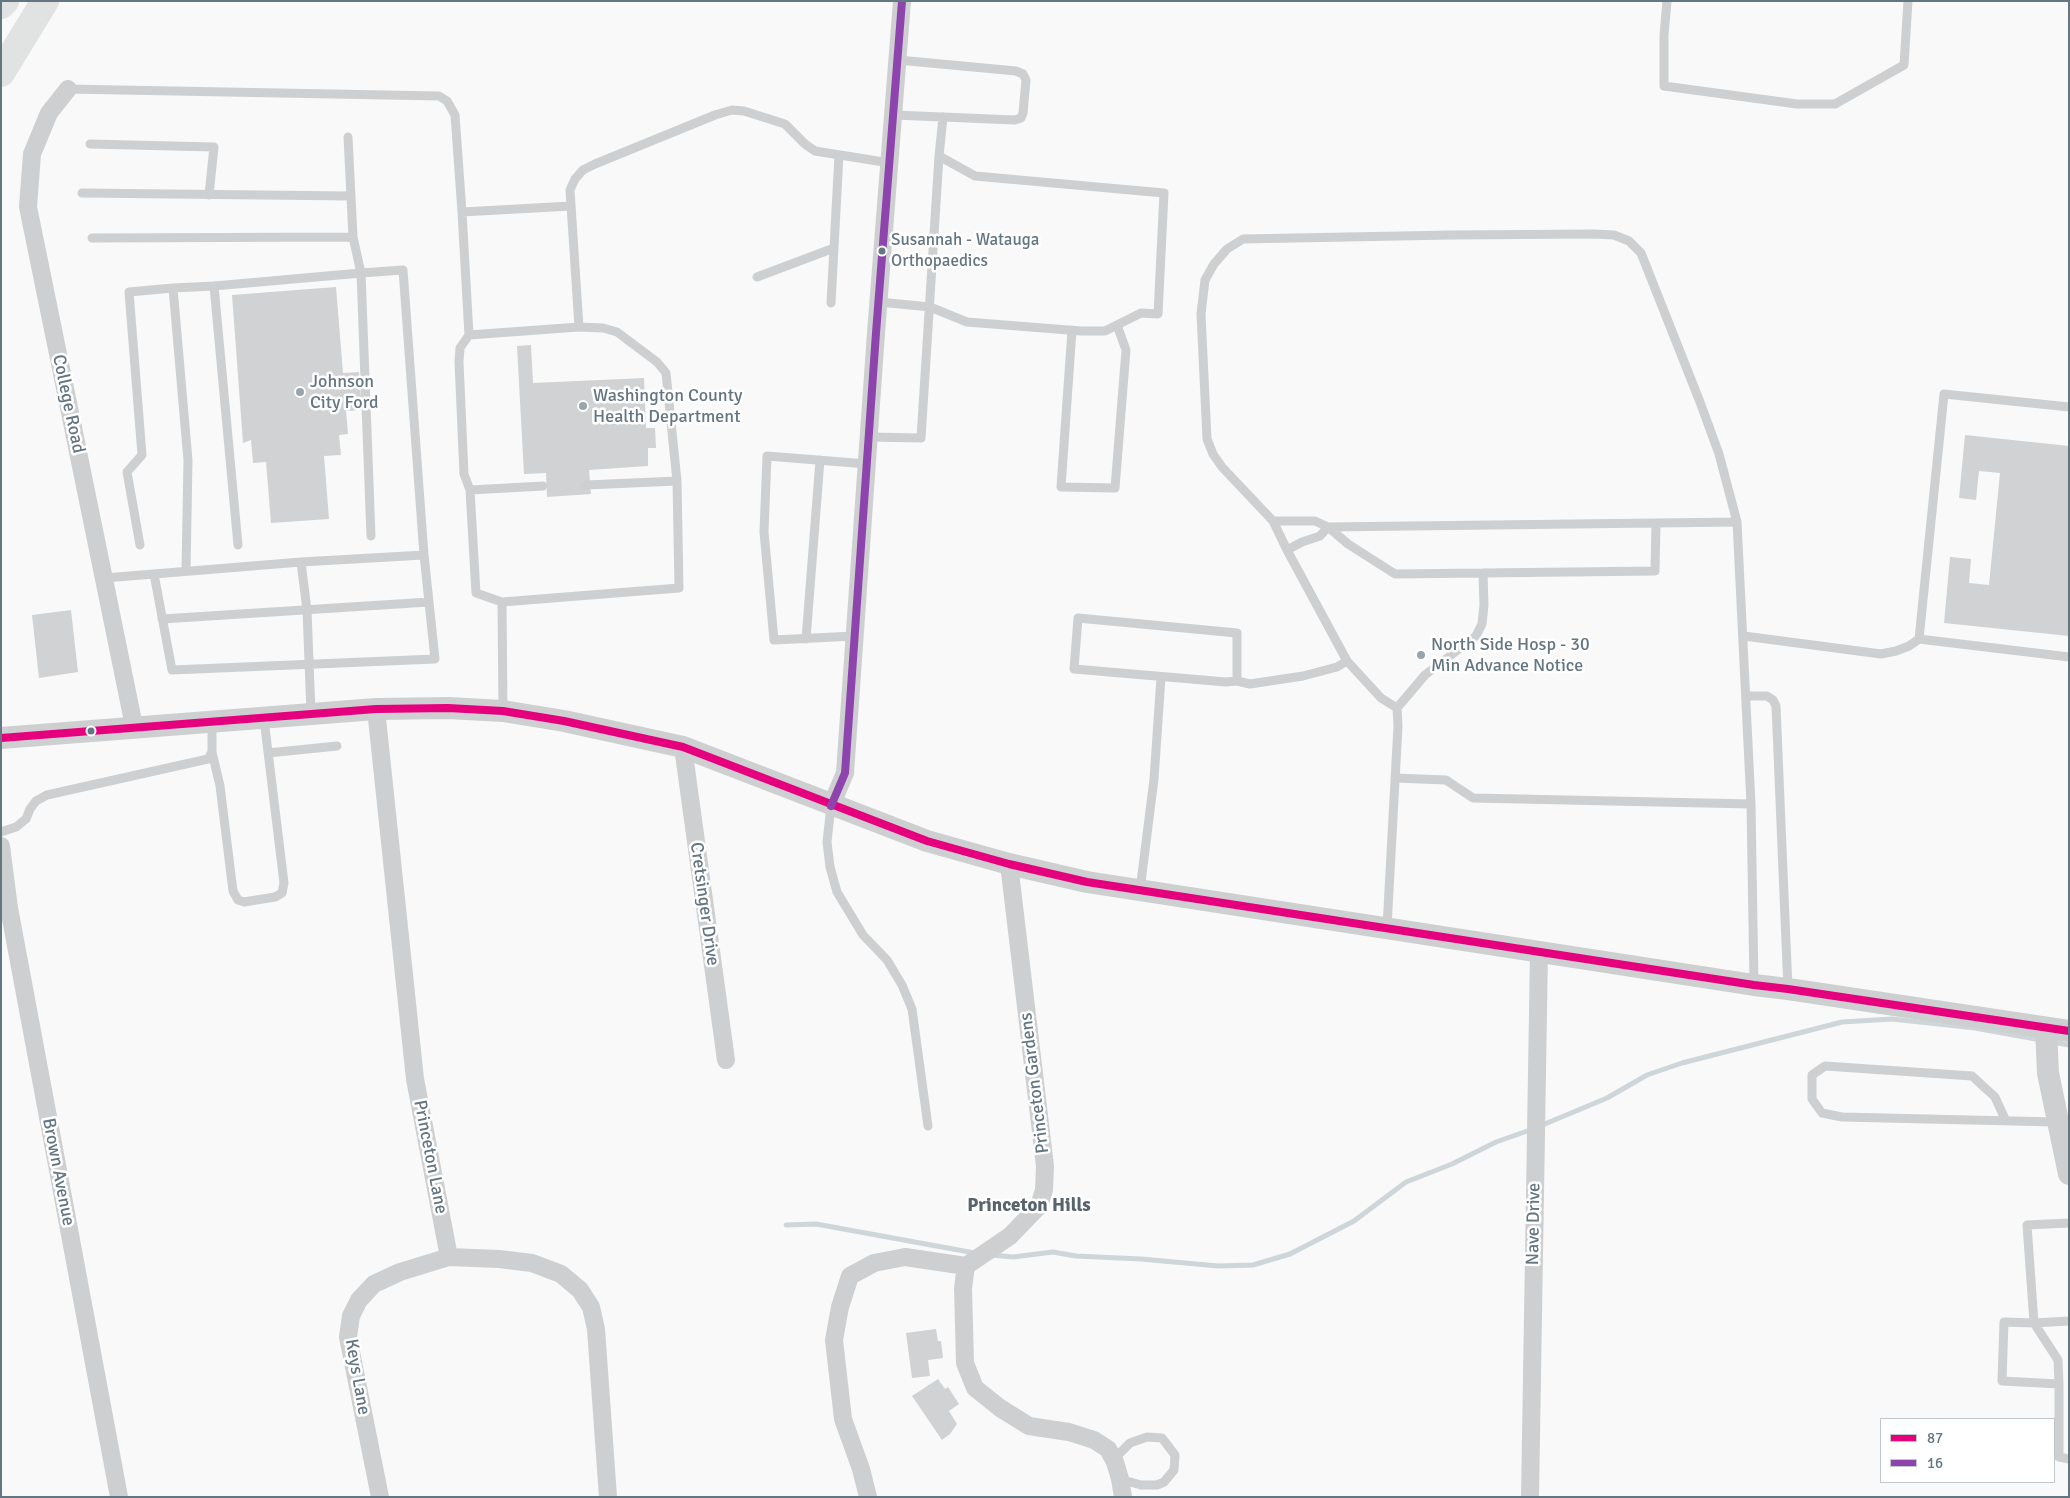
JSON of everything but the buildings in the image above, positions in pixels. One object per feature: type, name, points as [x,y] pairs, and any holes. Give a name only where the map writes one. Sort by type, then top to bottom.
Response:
[{"type":"highway","points":[[1,5],[5,1]]},
{"type":"highway","points":[[1,73],[45,1]]},
{"type":"street","points":[[832,806],[845,773],[902,1]]},
{"type":"street","name":"College Road","points":[[68,89],[49,113],[32,154],[28,207],[134,726]]},
{"type":"street","points":[[1,738],[376,708],[448,708],[503,711],[564,721],[683,747],[927,841],[1008,864],[1087,882],[1754,986],[1788,989],[2069,1031]]},
{"type":"street","name":"Princeton Lane","points":[[376,708],[415,1079],[449,1257]]},
{"type":"street","name":"Cretsinger Drive","points":[[683,747],[726,1060]]},
{"type":"street","name":"Brown Avenue","points":[[1,846],[8,908],[119,1497]]},
{"type":"street","name":"Princeton Gardens","points":[[966,1266],[1010,1236],[1038,1206],[1044,1190],[1044,1166],[1008,864]]},
{"type":"street","name":"Nave Drive","points":[[1530,1497],[1539,951]]},
{"type":"street","points":[[2046,1028],[2048,1073],[2063,1122],[2069,1174]]},
{"type":"street","points":[[449,1257],[499,1259],[532,1263],[561,1274],[580,1290],[591,1307],[596,1329],[608,1497]]},
{"type":"street","name":"Keys Lane","points":[[380,1497],[348,1337],[351,1316],[358,1300],[374,1284],[400,1272],[449,1257]]},
{"type":"street","points":[[868,1497],[861,1468],[843,1419],[834,1340],[840,1307],[850,1276],[874,1263],[905,1257],[966,1266],[963,1288],[965,1363],[975,1388],[1000,1408],[1029,1426],[1069,1432],[1094,1440],[1108,1449],[1115,1462],[1123,1497]]},
{"type":"lane","points":[[1667,1],[1664,35],[1664,86],[1797,104],[1835,104],[1904,65],[1908,1]]},
{"type":"lane","points":[[894,115],[1015,120],[1021,118],[1026,80],[1023,74],[1016,71],[898,60]]},
{"type":"lane","points":[[68,89],[439,96],[447,101],[455,115],[462,212],[469,335],[460,348],[459,362],[464,474],[470,490],[476,593],[502,602],[679,588],[677,481],[666,372],[657,362],[617,332],[603,328],[579,327],[469,335]]},
{"type":"lane","points":[[579,327],[570,190],[575,179],[583,170],[715,115],[732,110],[744,111],[785,124],[815,151],[891,164]]},
{"type":"lane","points":[[869,437],[921,438],[943,117]]},
{"type":"lane","points":[[348,137],[353,237],[361,273],[371,536]]},
{"type":"lane","points":[[90,144],[214,147],[209,195]]},
{"type":"lane","points":[[831,303],[839,155]]},
{"type":"lane","points":[[879,302],[930,307],[967,322],[1072,330],[1106,331],[1140,313],[1158,314],[1164,193],[975,176],[939,156]]},
{"type":"lane","points":[[82,193],[351,196]]},
{"type":"lane","points":[[462,212],[571,206]]},
{"type":"lane","points":[[1397,708],[1381,698],[1347,661],[1286,550],[1273,520],[1222,467],[1213,454],[1208,439],[1201,306],[1205,280],[1214,264],[1227,249],[1243,239],[1451,234],[1593,234],[1614,235],[1629,241],[1641,253],[1719,454],[1737,522],[1751,804],[1754,986]]},
{"type":"lane","points":[[92,238],[353,237]]},
{"type":"lane","points":[[757,277],[834,248]]},
{"type":"lane","points":[[140,545],[127,472],[142,455],[129,292],[403,270],[424,555],[435,659],[172,670],[154,574]]},
{"type":"lane","points":[[214,286],[238,545]]},
{"type":"lane","points":[[173,288],[188,460],[186,571]]},
{"type":"lane","points":[[1072,330],[1061,487],[1115,488],[1126,350],[1117,325]]},
{"type":"lane","points":[[1919,639],[1944,394],[2069,408]]},
{"type":"lane","points":[[854,636],[774,640],[764,532],[767,456],[867,464]]},
{"type":"lane","points":[[806,639],[820,460]]},
{"type":"lane","points":[[586,485],[677,481]]},
{"type":"lane","points":[[470,490],[543,486]]},
{"type":"lane","points":[[1273,520],[1315,521],[1328,526],[1348,544],[1395,574],[1655,571],[1656,524]]},
{"type":"lane","points":[[1328,526],[1737,522]]},
{"type":"lane","points":[[1286,550],[1320,536],[1328,526]]},
{"type":"lane","points":[[104,578],[301,562],[424,555]]},
{"type":"lane","points":[[301,562],[307,610],[311,713]]},
{"type":"lane","points":[[1387,928],[1398,726],[1397,708],[1425,675],[1476,636],[1482,624],[1484,605],[1483,573]]},
{"type":"lane","points":[[162,620],[429,602]]},
{"type":"lane","points":[[502,602],[503,711]]},
{"type":"lane","points":[[1237,681],[1237,633],[1078,618],[1074,669],[1226,682],[1237,681],[1250,684],[1296,677],[1337,667],[1347,661]]},
{"type":"lane","points":[[1744,636],[1880,654],[1896,651],[1909,646],[1919,639],[2069,657]]},
{"type":"lane","points":[[1140,890],[1154,779],[1161,677]]},
{"type":"lane","points":[[1747,696],[1768,696],[1776,706],[1788,989]]},
{"type":"lane","points":[[212,720],[212,752],[220,786],[233,891],[238,900],[244,902],[275,898],[282,893],[284,884],[264,717]]},
{"type":"lane","points":[[268,753],[337,746]]},
{"type":"lane","points":[[1,832],[16,827],[26,819],[36,801],[47,795],[200,762],[208,759],[212,752]]},
{"type":"lane","points":[[1395,778],[1446,780],[1473,798],[1751,804]]},
{"type":"lane","points":[[832,806],[827,842],[830,867],[837,892],[863,935],[886,960],[902,985],[912,1009],[928,1126]]},
{"type":"lane","points":[[2006,1121],[1995,1097],[1972,1076],[1825,1066],[1812,1075],[1812,1099],[1822,1112],[1842,1117],[2006,1121],[2063,1122]]},
{"type":"lane","points":[[2069,1223],[2027,1225],[2034,1323],[2058,1360],[2059,1457],[2069,1459]]},
{"type":"lane","points":[[2059,1384],[2002,1381],[2004,1322],[2069,1321]]},
{"type":"lane","points":[[1115,1462],[1118,1455],[1130,1443],[1147,1437],[1162,1438],[1175,1455],[1174,1470],[1164,1482],[1157,1485],[1141,1485],[1120,1479]]},
{"type":"waterway","points":[[1540,1126],[1607,1098],[1647,1075],[1682,1063],[1842,1022],[1892,1019],[1975,1028],[2041,1040]]},
{"type":"waterway","points":[[2052,1042],[2069,1045]]},
{"type":"waterway","points":[[991,1255],[1013,1257],[1053,1252],[1076,1256],[1141,1259],[1218,1266],[1253,1265],[1290,1254],[1354,1221],[1406,1182],[1452,1164],[1496,1142],[1533,1129]]},
{"type":"waterway","points":[[786,1225],[816,1224],[975,1253]]},
{"type":"transit line","name":"16","points":[[831,806],[845,773],[902,1]]},
{"type":"transit line","name":"87","points":[[1,738],[376,709],[448,708],[503,711],[564,721],[683,747],[927,841],[1009,864],[1087,882],[1754,985],[2069,1031]]},
{"type":"place","name":"Susannah - Watauga Orthopaedics","points":[[882,251]]},
{"type":"place","name":"Johnson City Ford","points":[[300,392]]},
{"type":"place","name":"Washington County Health Department","points":[[583,406]]},
{"type":"place","name":"North Side Hosp - 30 Min Advance Notice","points":[[1421,655]]},
{"type":"district","name":"Princeton Hills","points":[[1029,1206]]}]
